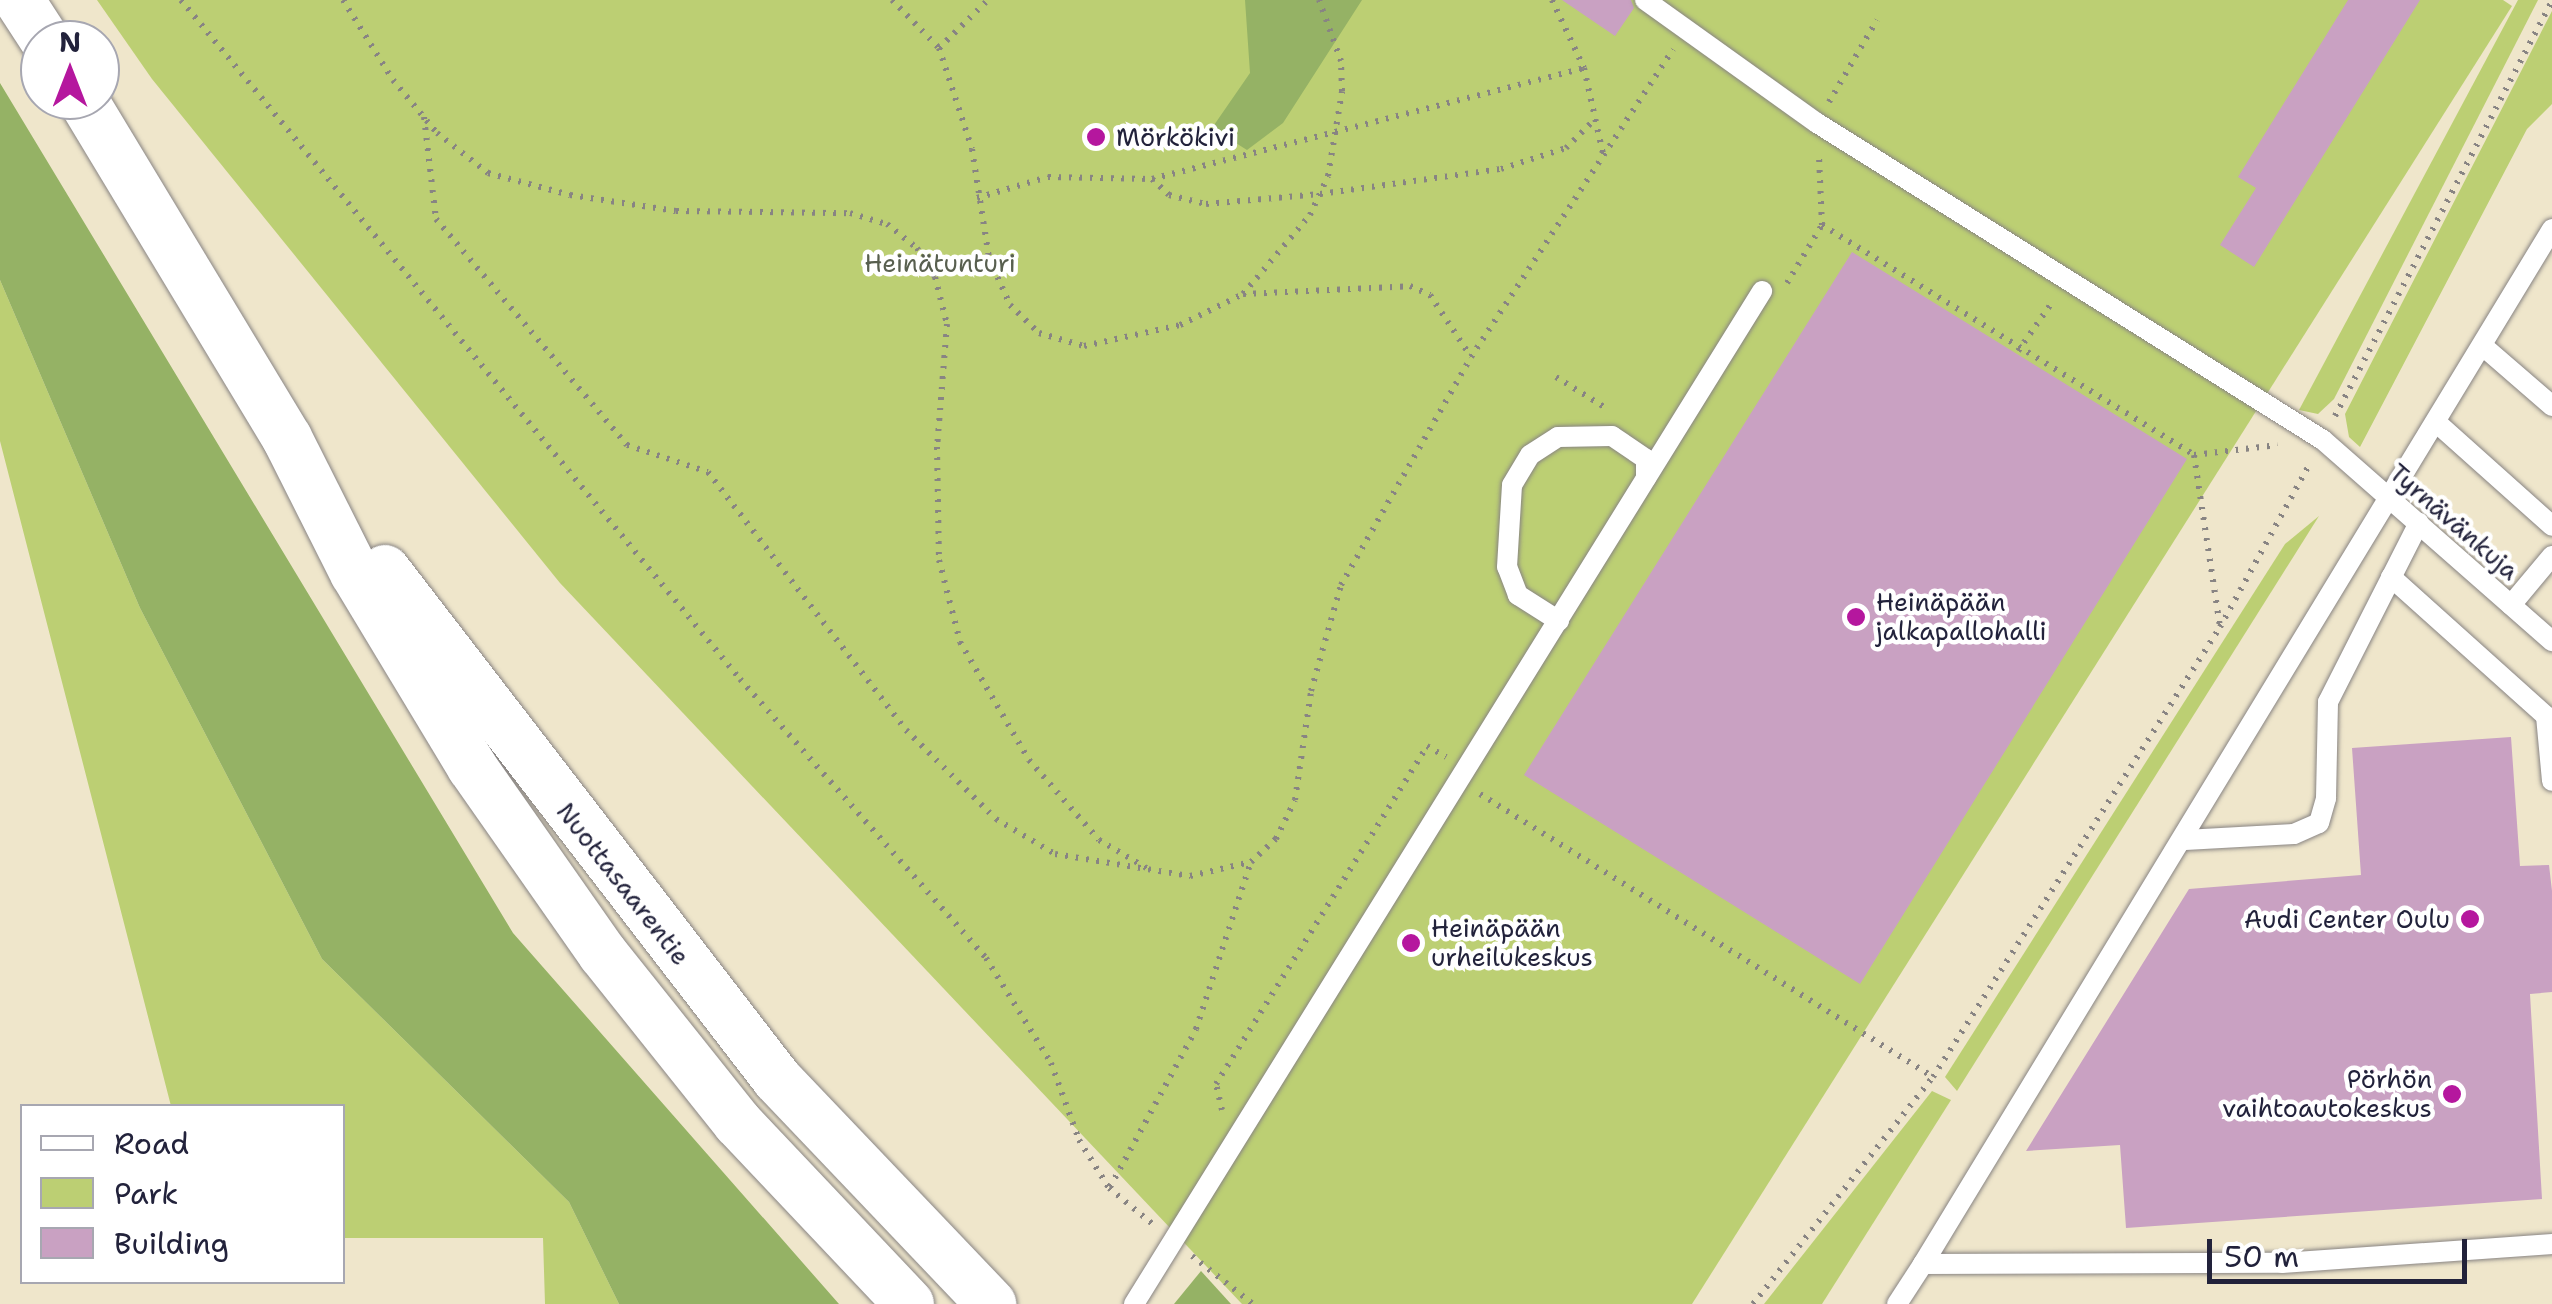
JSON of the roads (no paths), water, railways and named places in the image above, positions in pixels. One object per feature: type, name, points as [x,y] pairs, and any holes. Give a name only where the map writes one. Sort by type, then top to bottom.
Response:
[{"type":"street","name":"Nuottasaarentie","points":[[95,120],[287,438],[397,646],[472,767],[603,954],[738,1123],[910,1304]]},
{"type":"street","name":"Nuottasaarentie","points":[[287,438],[544,784],[778,1079],[991,1304]]},
{"type":"lane","name":"Tyrnävänkuja","points":[[1645,0],[1688,27],[1817,123],[2065,284],[2323,440],[2552,641]]},
{"type":"lane","points":[[1897,1304],[2185,840],[2552,229]]},
{"type":"lane","points":[[1134,1304],[1235,1147],[1762,291]]},
{"type":"lane","points":[[2484,346],[2552,406]]},
{"type":"lane","points":[[2437,423],[2552,526]]},
{"type":"lane","points":[[1558,621],[1518,596],[1507,567],[1512,486],[1530,455],[1558,437],[1612,436],[1646,459],[1646,478]]},
{"type":"lane","points":[[2185,840],[2294,834],[2319,823],[2326,798],[2328,702],[2418,523]]},
{"type":"lane","points":[[2511,605],[2552,556]]},
{"type":"lane","points":[[2391,577],[2549,718],[2552,781]]},
{"type":"lane","points":[[1923,1264],[2282,1263],[2552,1244]]},
{"type":"place","name":"Mörkökivi","points":[[1096,137]]},
{"type":"place","name":"Heinäpään jalkapallohalli","points":[[1856,617]]},
{"type":"place","name":"Audi Center Oulu","points":[[2470,919]]},
{"type":"place","name":"Heinäpään urheilukeskus","points":[[1411,943]]},
{"type":"place","name":"Pörhön vaihtoautokeskus","points":[[2452,1094]]},
{"type":"park label","name":"Heinätunturi","points":[[940,263]]}]
